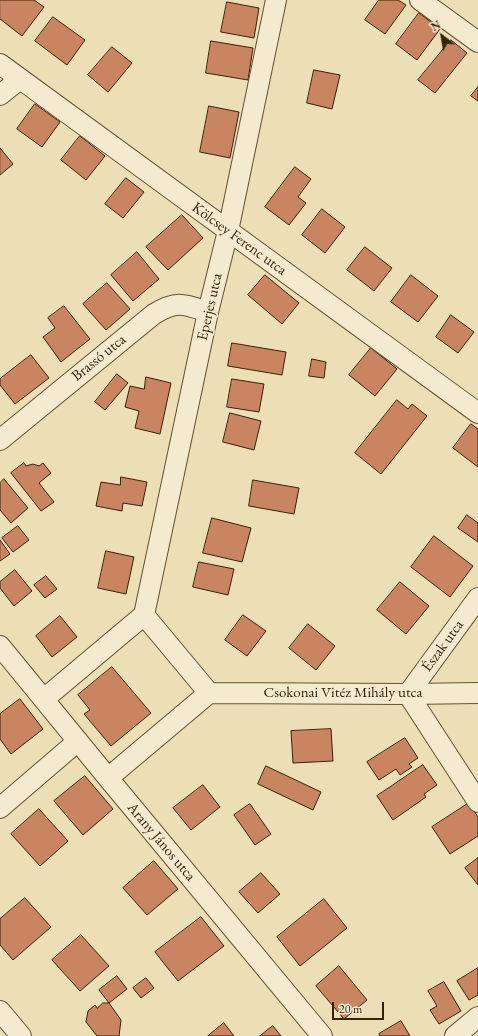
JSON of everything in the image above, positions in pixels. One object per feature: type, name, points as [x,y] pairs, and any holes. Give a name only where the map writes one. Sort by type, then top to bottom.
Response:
[{"type":"street","name":"Eperjes utca","points":[[144,615],[208,312],[228,232],[276,0]]},
{"type":"street","points":[[420,0],[478,42]]},
{"type":"street","name":"Kölcsey Ferenc utca","points":[[0,64],[228,232],[478,413]]},
{"type":"street","points":[[0,95],[20,79]]},
{"type":"street","name":"Brassó utca","points":[[0,440],[154,314],[167,306],[177,304],[190,306],[208,312]]},
{"type":"street","name":"Észak utca","points":[[408,694],[478,598]]},
{"type":"street","points":[[44,700],[144,615],[209,693],[108,778]]},
{"type":"street","name":"Arany János utca","points":[[0,646],[319,1034]]},
{"type":"street","name":"Csokonai Vitéz Mihály utca","points":[[209,693],[478,693]]},
{"type":"street","points":[[408,694],[478,802]]},
{"type":"street","points":[[0,808],[78,741]]},
{"type":"street","points":[[0,1011],[21,1036]]},
{"type":"street","points":[[455,1036],[478,1018]]},
{"type":"building","points":[[0,0],[34,0],[44,7],[22,36],[0,19]]},
{"type":"building","points":[[379,0],[398,0],[406,5],[385,34],[365,20]]},
{"type":"building","points":[[227,2],[259,8],[254,38],[221,32]]},
{"type":"building","points":[[419,13],[440,29],[417,60],[396,44]]},
{"type":"building","points":[[53,17],[85,40],[67,65],[35,41]]},
{"type":"building","points":[[451,40],[467,53],[435,93],[418,80]]},
{"type":"building","points":[[211,41],[253,48],[248,80],[206,73]]},
{"type":"building","points":[[112,47],[132,63],[108,92],[88,75]]},
{"type":"building","points":[[314,70],[340,75],[332,109],[307,103]]},
{"type":"building","points":[[478,87],[478,101],[471,96]]},
{"type":"building","points":[[35,104],[60,122],[42,147],[17,129]]},
{"type":"building","points":[[209,106],[239,112],[230,158],[200,152]]},
{"type":"building","points":[[80,136],[105,156],[86,180],[61,160]]},
{"type":"building","points":[[0,148],[13,164],[0,175]]},
{"type":"building","points":[[295,167],[311,179],[298,197],[306,203],[289,225],[265,207]]},
{"type":"building","points":[[126,178],[144,192],[123,218],[105,204]]},
{"type":"building","points":[[322,209],[345,227],[325,253],[302,235]]},
{"type":"building","points":[[182,215],[203,238],[168,270],[146,247]]},
{"type":"building","points":[[365,247],[392,268],[374,291],[347,270]]},
{"type":"building","points":[[137,252],[159,279],[133,301],[111,275]]},
{"type":"building","points":[[265,275],[299,303],[282,324],[248,295]]},
{"type":"building","points":[[411,275],[438,296],[418,322],[391,302]]},
{"type":"building","points":[[107,283],[130,309],[106,330],[83,304]]},
{"type":"building","points":[[64,306],[90,339],[61,362],[43,337],[55,328],[48,318]]},
{"type":"building","points":[[451,315],[474,332],[458,353],[436,337]]},
{"type":"building","points":[[232,343],[286,352],[282,375],[228,366]]},
{"type":"building","points":[[371,348],[397,369],[375,396],[349,375]]},
{"type":"building","points":[[31,355],[49,378],[15,404],[0,385],[0,379]]},
{"type":"building","points":[[312,359],[326,362],[324,378],[309,376]]},
{"type":"building","points":[[117,374],[128,383],[105,410],[95,402]]},
{"type":"building","points":[[146,377],[171,383],[160,434],[135,428],[139,411],[125,407],[130,386],[144,389]]},
{"type":"building","points":[[232,379],[264,384],[259,412],[227,407]]},
{"type":"building","points":[[397,400],[408,409],[412,404],[427,416],[381,474],[355,453]]},
{"type":"building","points":[[230,413],[261,421],[254,450],[223,442]]},
{"type":"building","points":[[471,424],[478,429],[478,467],[453,448]]},
{"type":"building","points":[[24,463],[26,466],[33,464],[39,466],[43,463],[51,473],[39,483],[54,502],[41,511],[11,473]]},
{"type":"building","points":[[121,477],[147,482],[142,506],[123,503],[122,511],[96,506],[101,482],[120,485]]},
{"type":"building","points":[[4,479],[28,508],[11,523],[0,510],[0,483]]},
{"type":"building","points":[[253,480],[299,488],[294,514],[249,506]]},
{"type":"building","points":[[467,515],[478,523],[478,542],[458,528]]},
{"type":"building","points":[[212,518],[251,528],[242,562],[203,553]]},
{"type":"building","points":[[18,526],[29,540],[13,552],[2,538]]},
{"type":"building","points":[[434,536],[473,566],[450,597],[411,567]]},
{"type":"building","points":[[0,540],[10,554],[0,561]]},
{"type":"building","points":[[106,551],[134,557],[126,594],[98,588]]},
{"type":"building","points":[[199,562],[234,569],[228,595],[193,587]]},
{"type":"building","points":[[15,570],[32,591],[14,606],[0,588],[0,582]]},
{"type":"building","points":[[46,576],[57,589],[45,598],[34,585]]},
{"type":"building","points":[[400,582],[429,606],[406,634],[377,610]]},
{"type":"building","points":[[243,615],[266,631],[247,656],[225,640]]},
{"type":"building","points":[[60,616],[77,637],[52,657],[36,636]]},
{"type":"building","points":[[308,624],[335,646],[316,670],[289,648]]},
{"type":"building","points":[[112,667],[151,713],[111,746],[84,714],[90,710],[78,695]]},
{"type":"building","points":[[20,699],[43,729],[11,754],[0,739],[0,714]]},
{"type":"building","points":[[331,729],[333,761],[293,763],[291,731]]},
{"type":"building","points":[[405,738],[418,758],[409,764],[412,767],[400,775],[396,769],[379,780],[367,762]]},
{"type":"building","points":[[423,765],[437,785],[424,794],[426,797],[393,820],[377,796]]},
{"type":"building","points":[[266,766],[321,792],[313,810],[258,784]]},
{"type":"building","points":[[85,776],[113,809],[83,835],[54,801]]},
{"type":"building","points":[[203,785],[220,807],[191,830],[173,808]]},
{"type":"building","points":[[469,803],[478,817],[478,836],[450,854],[432,827]]},
{"type":"building","points":[[250,804],[271,834],[255,845],[234,815]]},
{"type":"building","points":[[39,809],[68,841],[40,866],[11,834]]},
{"type":"building","points":[[478,858],[478,885],[465,868]]},
{"type":"building","points":[[154,861],[178,889],[147,915],[123,888]]},
{"type":"building","points":[[261,873],[280,894],[258,913],[239,892]]},
{"type":"building","points":[[25,898],[51,927],[13,960],[0,945],[0,919]]},
{"type":"building","points":[[324,899],[347,928],[300,966],[277,937]]},
{"type":"building","points":[[201,917],[224,946],[178,981],[155,952]]},
{"type":"building","points":[[81,935],[109,966],[80,991],[52,960]]},
{"type":"building","points":[[339,966],[367,1000],[344,1019],[316,986]]},
{"type":"building","points":[[478,968],[478,995],[469,1000],[457,981]]},
{"type":"building","points":[[117,976],[127,989],[109,1003],[99,990]]},
{"type":"building","points":[[146,978],[154,988],[141,998],[133,988]]},
{"type":"building","points":[[444,982],[461,1011],[439,1024],[430,1010],[437,1006],[428,991]]},
{"type":"building","points":[[103,1003],[109,1003],[121,1020],[119,1036],[97,1036],[86,1022],[88,1011],[95,1005],[97,1008]]},
{"type":"building","points":[[401,1021],[410,1036],[380,1036],[379,1034]]},
{"type":"building","points":[[224,1023],[234,1036],[208,1036]]},
{"type":"building","points":[[273,1026],[281,1036],[260,1036]]}]
